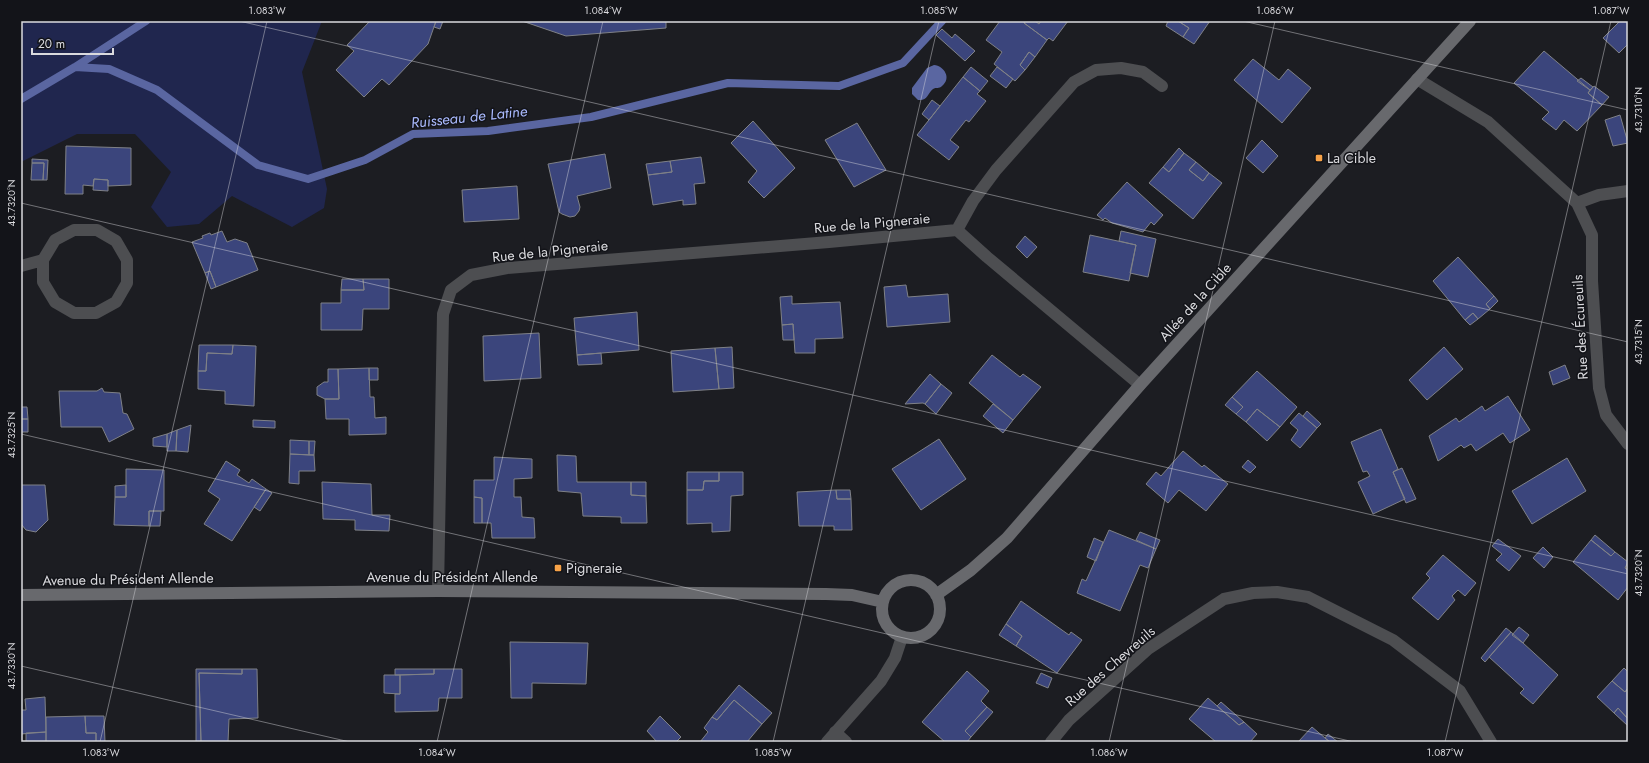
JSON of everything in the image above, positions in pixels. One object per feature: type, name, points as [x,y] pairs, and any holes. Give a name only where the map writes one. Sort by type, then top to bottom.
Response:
[{"type":"street","name":"Allée de la Cible","points":[[936,594],[971,570],[1007,538],[1140,385],[1470,21]]},
{"type":"street","points":[[1140,385],[987,257],[957,230],[973,201],[996,170],[1074,82],[1096,70],[1121,68],[1143,72],[1162,86]]},
{"type":"street","name":"Rue des Écureuils","points":[[1417,78],[1488,122],[1577,203],[1592,235],[1592,281],[1599,388],[1606,415],[1628,444]]},
{"type":"street","points":[[1577,203],[1599,195],[1628,191]]},
{"type":"street","points":[[21,266],[43,260],[55,240],[74,230],[97,230],[116,241],[127,260],[127,283],[116,302],[96,313],[74,313],[54,302],[43,282],[43,260]]},
{"type":"street","name":"Rue de la Pigneraie","points":[[438,591],[443,314],[451,290],[471,275],[507,268],[957,230]]},
{"type":"street","points":[[902,582],[921,582],[930,587],[936,594],[940,612],[938,620],[927,633],[919,637],[902,637],[894,633],[883,619],[883,602],[890,590],[902,582]]},
{"type":"street","name":"Avenue du Président Allende","points":[[21,596],[438,591],[826,594],[852,595],[883,602]]},
{"type":"street","name":"Rue des Chevreuils","points":[[1051,742],[1069,720],[1154,645],[1224,599],[1253,593],[1277,592],[1308,597],[1393,640],[1460,691],[1491,742]]},
{"type":"street","points":[[827,742],[881,681],[895,658],[902,637]]},
{"type":"street","points":[[835,732],[846,742]]},
{"type":"shaded area","points":[[21,21],[322,21],[302,72],[327,189],[324,208],[292,227],[232,196],[199,224],[167,227],[151,207],[171,172],[135,134],[77,134],[21,162]]},
{"type":"shaded area","points":[[934,65],[944,70],[946,73],[945,83],[941,87],[933,89],[926,98],[918,100],[912,94],[912,88],[927,68]]},
{"type":"building","points":[[370,21],[436,21],[428,44],[389,85],[382,79],[364,97],[336,70],[354,51],[347,45]]},
{"type":"building","points":[[436,21],[443,21],[440,29],[434,27]]},
{"type":"building","points":[[522,21],[666,21],[666,28],[566,36]]},
{"type":"building","points":[[1000,21],[1025,21],[1024,23],[1047,40],[1035,57],[1029,52],[1020,65],[1025,70],[1015,81],[994,64],[1002,52],[986,40]]},
{"type":"building","points":[[1025,21],[1035,21],[1039,24],[1041,21],[1068,21],[1053,41],[1049,38],[1047,40],[1024,23]]},
{"type":"building","points":[[1168,21],[1178,21],[1189,28],[1183,37],[1166,26]]},
{"type":"building","points":[[1178,21],[1210,21],[1194,44],[1183,37],[1189,28]]},
{"type":"building","points":[[1620,21],[1628,21],[1628,44],[1619,53],[1603,38]]},
{"type":"building","points":[[942,29],[952,38],[955,34],[975,51],[965,61],[936,35]]},
{"type":"building","points":[[1544,51],[1590,90],[1588,93],[1602,105],[1577,131],[1564,120],[1556,130],[1542,119],[1549,112],[1514,83]]},
{"type":"building","points":[[1029,52],[1035,57],[1025,70],[1020,65]]},
{"type":"building","points":[[1253,59],[1279,80],[1288,69],[1311,88],[1282,123],[1234,80]]},
{"type":"building","points":[[971,67],[988,81],[980,91],[963,77]]},
{"type":"building","points":[[997,67],[1013,79],[1006,88],[990,76]]},
{"type":"building","points":[[963,77],[980,91],[977,94],[986,101],[969,122],[966,120],[950,140],[959,147],[949,160],[917,135]]},
{"type":"building","points":[[1581,78],[1593,87],[1590,90],[1577,81]]},
{"type":"building","points":[[1594,86],[1609,97],[1602,105],[1588,93]]},
{"type":"building","points":[[932,100],[940,106],[929,120],[922,114]]},
{"type":"building","points":[[1620,115],[1628,143],[1613,146],[1605,120]]},
{"type":"building","points":[[753,121],[795,168],[764,198],[748,182],[757,171],[731,143]]},
{"type":"building","points":[[857,123],[886,170],[854,187],[825,140]]},
{"type":"building","points":[[1262,140],[1278,156],[1263,173],[1246,158]]},
{"type":"building","points":[[66,146],[131,148],[131,185],[108,186],[108,180],[94,179],[93,186],[83,185],[83,194],[65,194]]},
{"type":"building","points":[[1179,148],[1184,153],[1169,172],[1163,167]]},
{"type":"building","points":[[1184,153],[1196,162],[1189,170],[1203,181],[1209,173],[1222,183],[1193,219],[1149,183],[1163,167],[1169,172]]},
{"type":"building","points":[[605,154],[611,188],[577,196],[580,207],[575,216],[570,217],[559,212],[548,164]]},
{"type":"building","points":[[701,157],[705,183],[694,184],[696,204],[683,205],[683,200],[653,205],[648,175],[672,172],[670,161]]},
{"type":"building","points":[[32,159],[48,160],[47,180],[43,180],[44,163],[32,163]]},
{"type":"building","points":[[670,161],[672,172],[648,175],[646,164]]},
{"type":"building","points":[[1196,162],[1209,173],[1203,181],[1189,170]]},
{"type":"building","points":[[32,163],[44,163],[43,180],[31,180]]},
{"type":"building","points":[[94,179],[108,180],[108,191],[93,190]]},
{"type":"building","points":[[1127,182],[1163,215],[1154,225],[1151,222],[1143,232],[1112,223],[1105,218],[1103,220],[1097,215]]},
{"type":"building","points":[[517,186],[519,219],[464,222],[462,190]]},
{"type":"building","points":[[222,231],[227,242],[235,239],[247,243],[258,270],[216,287],[210,271],[205,273],[192,242],[203,238],[202,236],[210,233],[211,235]]},
{"type":"building","points":[[1121,231],[1156,239],[1148,277],[1130,273],[1136,245],[1119,241]]},
{"type":"building","points":[[1090,235],[1136,245],[1129,281],[1083,272]]},
{"type":"building","points":[[1025,236],[1037,247],[1027,258],[1016,247]]},
{"type":"building","points":[[1458,257],[1494,296],[1486,304],[1490,309],[1478,319],[1473,313],[1465,320],[1433,281]]},
{"type":"building","points":[[210,271],[216,287],[211,289],[205,273]]},
{"type":"building","points":[[342,279],[363,279],[364,290],[341,290]]},
{"type":"building","points":[[363,279],[389,279],[389,309],[363,309],[362,330],[321,330],[321,303],[341,303],[341,290],[364,290]]},
{"type":"building","points":[[906,285],[908,297],[948,294],[950,322],[887,327],[884,287]]},
{"type":"building","points":[[792,296],[792,304],[840,302],[843,338],[815,339],[815,353],[795,353],[793,324],[782,325],[780,297]]},
{"type":"building","points":[[1494,296],[1498,301],[1490,309],[1486,304]]},
{"type":"building","points":[[637,312],[639,350],[577,355],[574,318]]},
{"type":"building","points":[[1473,313],[1478,319],[1470,325],[1465,320]]},
{"type":"building","points":[[793,324],[794,340],[783,340],[782,325]]},
{"type":"building","points":[[539,333],[541,378],[484,381],[483,336]]},
{"type":"building","points":[[199,345],[233,345],[232,354],[207,353],[206,371],[198,371]]},
{"type":"building","points":[[233,345],[256,346],[254,406],[225,404],[225,391],[198,389],[198,371],[206,371],[207,353],[232,354]]},
{"type":"building","points":[[732,347],[734,388],[719,389],[715,348]]},
{"type":"building","points":[[1444,347],[1463,369],[1427,400],[1409,380]]},
{"type":"building","points":[[715,348],[719,389],[673,392],[671,351]]},
{"type":"building","points":[[601,353],[602,364],[578,365],[577,355]]},
{"type":"building","points":[[992,355],[1020,377],[1023,374],[1041,387],[1013,420],[969,383]]},
{"type":"building","points":[[1565,365],[1570,378],[1553,385],[1549,372]]},
{"type":"building","points":[[369,368],[370,397],[374,397],[375,418],[386,417],[386,434],[349,435],[349,419],[326,419],[325,399],[339,399],[338,369]]},
{"type":"building","points":[[369,368],[378,368],[378,380],[369,380]]},
{"type":"building","points":[[328,369],[338,369],[339,399],[325,399],[317,395],[317,387],[324,382],[328,382]]},
{"type":"building","points":[[1257,371],[1297,407],[1280,427],[1257,409],[1246,422],[1236,414],[1243,407],[1232,397]]},
{"type":"building","points":[[930,374],[941,384],[925,404],[905,404]]},
{"type":"building","points":[[941,384],[952,393],[936,414],[925,404]]},
{"type":"building","points":[[102,388],[104,392],[120,393],[123,413],[127,414],[134,429],[109,442],[102,427],[61,427],[59,391],[97,391]]},
{"type":"building","points":[[1508,396],[1530,430],[1510,443],[1503,433],[1476,451],[1471,444],[1464,448],[1461,445],[1438,461],[1429,436],[1456,418],[1459,422],[1482,406],[1485,411]]},
{"type":"building","points":[[1232,397],[1243,407],[1236,414],[1225,405]]},
{"type":"building","points":[[993,404],[1013,420],[1003,433],[983,416]]},
{"type":"building","points":[[21,407],[27,407],[28,419],[21,419]]},
{"type":"building","points":[[1257,409],[1280,427],[1267,441],[1246,422]]},
{"type":"building","points":[[1307,411],[1321,424],[1317,428],[1303,416]]},
{"type":"building","points":[[1299,413],[1317,428],[1300,448],[1291,440],[1298,430],[1290,423]]},
{"type":"building","points":[[21,419],[28,419],[28,432],[21,432]]},
{"type":"building","points":[[253,420],[275,421],[275,428],[253,427]]},
{"type":"building","points":[[191,425],[188,452],[176,451],[177,430]]},
{"type":"building","points":[[1381,429],[1398,469],[1393,472],[1405,499],[1373,514],[1358,482],[1370,476],[1367,471],[1363,472],[1351,442]]},
{"type":"building","points":[[177,430],[176,451],[167,451],[167,434]]},
{"type":"building","points":[[167,434],[167,447],[153,446],[153,438]]},
{"type":"building","points":[[939,439],[966,479],[921,510],[892,469]]},
{"type":"building","points":[[290,440],[309,441],[309,455],[290,454]]},
{"type":"building","points":[[309,441],[315,441],[314,455],[309,455]]},
{"type":"building","points":[[1183,451],[1202,467],[1204,465],[1228,484],[1206,511],[1179,490],[1168,503],[1146,484],[1156,472],[1161,476]]},
{"type":"building","points":[[290,454],[314,455],[315,471],[299,471],[299,484],[289,483]]},
{"type":"building","points":[[557,455],[576,456],[577,482],[631,482],[631,495],[646,496],[647,523],[621,523],[621,517],[583,516],[581,493],[558,491]]},
{"type":"building","points":[[494,457],[532,459],[532,478],[514,479],[514,497],[521,497],[522,517],[534,518],[535,538],[492,538],[491,523],[482,523],[482,498],[474,497],[474,480],[494,480]]},
{"type":"building","points":[[1567,458],[1586,491],[1532,524],[1512,491]]},
{"type":"building","points":[[1248,460],[1256,467],[1250,473],[1242,467]]},
{"type":"building","points":[[226,461],[240,470],[237,475],[249,483],[252,479],[266,489],[232,541],[204,524],[220,499],[208,491]]},
{"type":"building","points":[[1402,468],[1416,499],[1406,503],[1393,472]]},
{"type":"building","points":[[126,469],[164,470],[164,511],[149,511],[149,526],[114,525],[115,497],[126,497]]},
{"type":"building","points":[[687,472],[719,472],[719,481],[704,481],[703,490],[687,490]]},
{"type":"building","points":[[719,472],[743,472],[743,495],[731,496],[730,531],[712,532],[712,523],[687,524],[687,490],[703,490],[704,481],[719,481]]},
{"type":"building","points":[[322,482],[371,484],[372,515],[390,515],[389,531],[355,530],[355,520],[323,519]]},
{"type":"building","points":[[631,482],[646,482],[646,496],[631,495]]},
{"type":"building","points":[[21,485],[45,485],[48,520],[36,532],[26,530],[21,524]]},
{"type":"building","points":[[126,485],[126,497],[115,497],[115,486]]},
{"type":"building","points":[[266,489],[272,493],[260,511],[254,507]]},
{"type":"building","points":[[836,490],[837,499],[851,499],[852,530],[834,530],[834,526],[799,526],[797,492]]},
{"type":"building","points":[[836,490],[850,490],[851,499],[837,499]]},
{"type":"building","points":[[474,497],[482,498],[482,523],[474,523]]},
{"type":"building","points":[[149,511],[161,511],[160,526],[149,526]]},
{"type":"building","points":[[1109,530],[1156,549],[1148,568],[1140,565],[1120,611],[1077,593],[1082,579],[1086,581]]},
{"type":"building","points":[[1140,532],[1160,540],[1156,549],[1136,540]]},
{"type":"building","points":[[1595,535],[1615,552],[1611,556],[1591,540]]},
{"type":"building","points":[[1094,538],[1103,542],[1096,561],[1087,557]]},
{"type":"building","points":[[1498,539],[1521,556],[1509,571],[1496,560],[1502,554],[1492,546]]},
{"type":"building","points":[[1591,540],[1611,556],[1615,552],[1628,562],[1625,568],[1628,570],[1628,587],[1618,600],[1573,562]]},
{"type":"building","points":[[1543,547],[1553,557],[1544,568],[1533,558]]},
{"type":"building","points":[[1443,555],[1476,583],[1465,596],[1458,590],[1452,596],[1455,600],[1438,620],[1412,598],[1430,578],[1426,574]]},
{"type":"building","points":[[1021,601],[1069,635],[1071,632],[1082,640],[1057,673],[1016,646],[1022,636],[1006,624]]},
{"type":"building","points":[[1006,624],[1022,636],[1016,646],[999,635]]},
{"type":"building","points":[[1519,627],[1529,635],[1523,643],[1512,635]]},
{"type":"building","points":[[1506,628],[1511,632],[1485,662],[1481,658]]},
{"type":"building","points":[[1511,632],[1558,675],[1533,704],[1520,693],[1524,689],[1489,657]]},
{"type":"building","points":[[510,642],[588,643],[586,684],[532,683],[532,698],[511,698]]},
{"type":"building","points":[[1624,668],[1628,672],[1628,688],[1625,692],[1612,681]]},
{"type":"building","points":[[196,669],[242,669],[242,674],[199,673],[201,742],[196,742]]},
{"type":"building","points":[[242,669],[257,669],[258,718],[229,719],[228,742],[201,742],[199,673],[242,674]]},
{"type":"building","points":[[395,669],[434,669],[434,674],[395,675]]},
{"type":"building","points":[[434,669],[462,669],[462,698],[439,698],[438,711],[395,712],[395,694],[400,694],[400,675],[434,674]]},
{"type":"building","points":[[967,671],[989,691],[981,701],[987,707],[965,731],[971,737],[967,742],[945,742],[922,722]]},
{"type":"building","points":[[1041,673],[1052,678],[1048,688],[1036,683]]},
{"type":"building","points":[[384,675],[400,675],[400,694],[384,693]]},
{"type":"building","points":[[1612,681],[1625,692],[1628,688],[1628,719],[1618,708],[1614,713],[1597,697]]},
{"type":"building","points":[[739,685],[772,713],[762,724],[734,700],[717,720],[712,717]]},
{"type":"building","points":[[45,697],[46,732],[21,734],[21,710],[26,710],[25,699]]},
{"type":"building","points":[[1208,698],[1239,725],[1244,722],[1257,734],[1250,742],[1216,742],[1189,719]]},
{"type":"building","points":[[734,700],[762,724],[747,742],[700,742],[708,732],[704,728],[712,717],[717,720]]},
{"type":"building","points":[[1221,702],[1244,722],[1239,725],[1217,706]]},
{"type":"building","points":[[987,707],[993,712],[971,737],[965,731]]},
{"type":"building","points":[[1618,708],[1628,719],[1628,726],[1614,713]]},
{"type":"building","points":[[85,716],[86,733],[96,733],[96,742],[46,742],[46,717]]},
{"type":"building","points":[[85,716],[104,716],[105,742],[96,742],[96,733],[86,733]]},
{"type":"building","points":[[660,716],[681,737],[676,742],[657,742],[647,731]]},
{"type":"building","points":[[1312,727],[1325,738],[1330,742],[1298,742]]},
{"type":"building","points":[[46,732],[46,742],[26,742],[26,733]]},
{"type":"building","points":[[1328,734],[1338,742],[1330,742],[1325,738]]},
{"type":"waterway","points":[[75,67],[146,21]]},
{"type":"waterway","name":"Ruisseau de Latine","points":[[21,99],[75,67],[109,69],[157,90],[258,165],[308,179],[365,160],[413,134],[488,131],[591,117],[728,83],[839,86],[903,63],[942,21]]},
{"type":"place","name":"La Cible","points":[[1319,158]]},
{"type":"place","name":"Pigneraie","points":[[558,568]]}]
